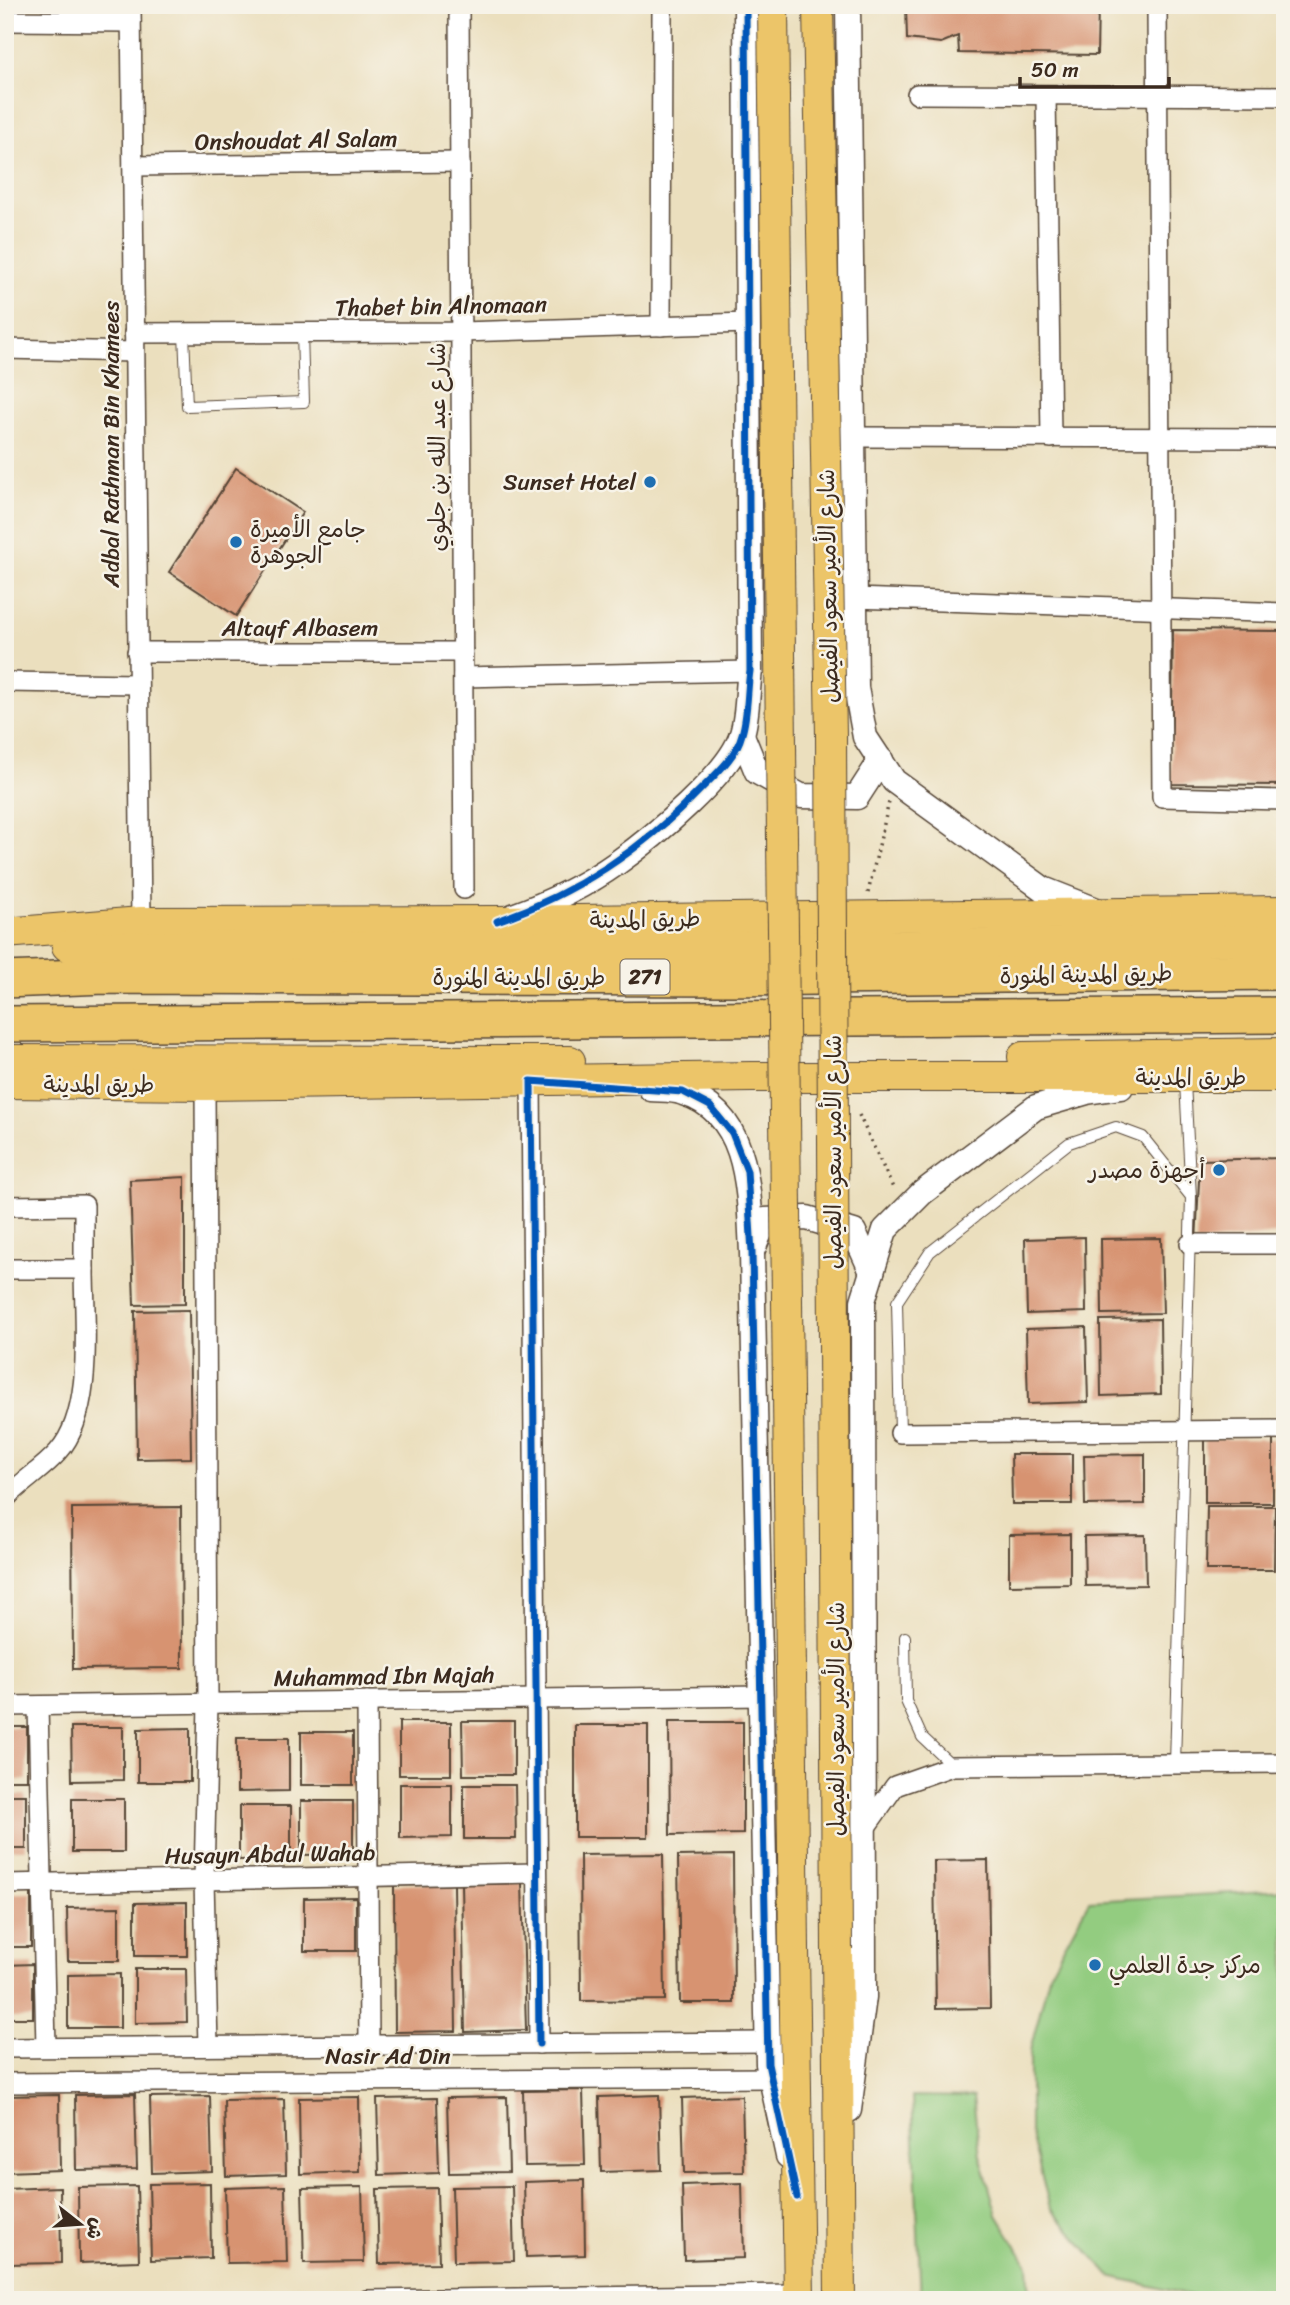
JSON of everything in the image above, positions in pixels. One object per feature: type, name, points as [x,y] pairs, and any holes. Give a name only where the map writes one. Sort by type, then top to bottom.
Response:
[{"type":"highway","name":"طريق المدينة المنورة","points":[[5,980],[105,976],[745,978],[1285,972]]},
{"type":"highway","name":"طريق المدينة المنورة","points":[[5,1024],[1285,1015]]},
{"type":"main road","name":"شارع الأمير سعود الفيصل","points":[[773,5],[799,2297]]},
{"type":"main road","name":"شارع الأمير سعود الفيصل","points":[[818,5],[832,945],[840,2300]]},
{"type":"main road","name":"طريق المدينة","points":[[5,933],[141,922],[497,921],[1285,911]]},
{"type":"main road","name":"طريق المدينة","points":[[5,946],[782,947],[1285,940]]},
{"type":"main road","name":"طريق المدينة","points":[[5,1060],[785,1061],[1285,1054]]},
{"type":"main road","name":"طريق المدينة","points":[[5,1083],[531,1082],[751,1077],[1285,1077]]},
{"type":"street","name":"شارع عبد الله بن جلوي","points":[[459,5],[464,889]]},
{"type":"street","points":[[661,326],[662,5]]},
{"type":"street","points":[[497,921],[542,906],[617,863],[681,810],[727,763],[742,735],[750,671],[746,5]]},
{"type":"street","points":[[848,5],[856,688],[865,737],[894,781],[1043,889],[1102,913]]},
{"type":"street","points":[[1157,5],[1162,797],[1285,800]]},
{"type":"street","points":[[5,21],[131,14]]},
{"type":"street","name":"Adbal Rathman Bin Khamees","points":[[131,14],[141,922]]},
{"type":"street","points":[[917,94],[1285,96]]},
{"type":"street","points":[[1046,95],[1051,438]]},
{"type":"street","name":"Onshoudat Al Salam","points":[[133,166],[460,162]]},
{"type":"street","name":"Thabet bin Alnomaan","points":[[5,349],[134,343],[184,333],[461,332],[748,323]]},
{"type":"street","points":[[854,438],[1285,438]]},
{"type":"street","points":[[855,598],[1285,613]]},
{"type":"street","name":"Altayf Albasem","points":[[137,652],[463,652]]},
{"type":"street","points":[[463,677],[750,671]]},
{"type":"street","points":[[5,682],[138,684]]},
{"type":"street","points":[[742,735],[757,772],[802,796],[857,797],[881,760]]},
{"type":"street","points":[[840,2184],[863,1997],[863,1301],[885,1230],[922,1193],[1035,1107],[1087,1092],[1184,1078]]},
{"type":"street","points":[[539,2044],[531,1082],[683,1093],[710,1107],[732,1133],[747,1171],[752,1253],[763,1696],[768,2042],[771,2078],[797,2197]]},
{"type":"street","points":[[205,1084],[208,1703],[204,1880],[208,2046]]},
{"type":"street","points":[[5,1206],[85,1205],[84,1357],[80,1411],[59,1452],[5,1499]]},
{"type":"street","points":[[752,1253],[765,1220],[807,1218],[854,1232],[872,1272]]},
{"type":"street","points":[[1190,1244],[1285,1244]]},
{"type":"street","points":[[5,1269],[84,1269]]},
{"type":"street","points":[[900,1433],[1285,1430]]},
{"type":"street","name":"Muhammad Ibn Majah","points":[[5,1706],[763,1696]]},
{"type":"street","points":[[367,1701],[369,2045]]},
{"type":"street","points":[[38,1706],[46,2047]]},
{"type":"street","points":[[863,1831],[895,1786],[952,1766],[1285,1763]]},
{"type":"street","name":"Husayn Abdul Wahab","points":[[5,1884],[536,1872]]},
{"type":"street","name":"Nasir Ad Din","points":[[5,2048],[768,2042]]},
{"type":"street","name":"Nasir Ad Din","points":[[5,2083],[771,2078]]},
{"type":"street","points":[[367,2300],[799,2297]]},
{"type":"lane","points":[[184,333],[187,406],[304,402],[302,332]]},
{"type":"lane","points":[[1175,1764],[1191,1197],[1184,1078]]},
{"type":"lane","points":[[900,1433],[897,1302],[930,1252],[1069,1143],[1116,1127],[1143,1137],[1191,1197]]},
{"type":"lane","points":[[905,1637],[906,1701],[922,1737],[952,1766]]},
{"type":"path","points":[[865,903],[894,781]]},
{"type":"path","points":[[856,1110],[904,1211]]},
{"type":"green space","points":[[1285,1890],[1285,2296],[1210,2300],[1110,2276],[1050,2208],[1030,2131],[1030,2051],[1050,1972],[1089,1901]]},
{"type":"green space","points":[[912,2096],[973,2097],[980,2155],[997,2215],[1028,2265],[1030,2300],[921,2300]]},
{"type":"building","points":[[906,5],[1098,5],[1097,55],[959,53],[958,36],[941,43],[907,39]]},
{"type":"building","name":"جامع الأميرة الجوهرة","points":[[236,468],[303,512],[236,616],[169,572]]},
{"type":"building","points":[[1173,630],[1285,631],[1285,785],[1171,784]]},
{"type":"building","points":[[1285,1158],[1285,1233],[1196,1243],[1200,1160]]},
{"type":"building","points":[[185,1177],[185,1304],[134,1305],[130,1180]]},
{"type":"building","points":[[1085,1237],[1086,1312],[1027,1314],[1025,1239]]},
{"type":"building","points":[[1161,1238],[1163,1313],[1102,1314],[1101,1239]]},
{"type":"building","points":[[189,1310],[191,1458],[137,1459],[135,1311]]},
{"type":"building","points":[[1160,1319],[1161,1394],[1101,1396],[1100,1320]]},
{"type":"building","points":[[1086,1327],[1088,1402],[1028,1404],[1026,1329]]},
{"type":"building","points":[[1205,1439],[1273,1439],[1273,1503],[1205,1503]]},
{"type":"building","points":[[1281,1440],[1285,1440],[1285,1505],[1281,1505]]},
{"type":"building","points":[[1011,1454],[1072,1454],[1072,1504],[1012,1504]]},
{"type":"building","points":[[1145,1454],[1145,1504],[1085,1505],[1084,1455]]},
{"type":"building","points":[[1207,1506],[1275,1506],[1274,1570],[1206,1570]]},
{"type":"building","points":[[181,1507],[182,1668],[73,1669],[72,1508]]},
{"type":"building","points":[[1070,1534],[1070,1584],[1009,1585],[1009,1535]]},
{"type":"building","points":[[1145,1535],[1146,1585],[1085,1586],[1084,1536]]},
{"type":"building","points":[[462,1721],[514,1721],[514,1775],[463,1775]]},
{"type":"building","points":[[399,1722],[451,1722],[451,1775],[399,1775]]},
{"type":"building","points":[[669,1722],[743,1722],[743,1834],[670,1835]]},
{"type":"building","points":[[575,1725],[648,1725],[648,1837],[575,1837]]},
{"type":"building","points":[[5,1727],[27,1727],[27,1780],[5,1780]]},
{"type":"building","points":[[71,1727],[123,1727],[123,1780],[72,1781]]},
{"type":"building","points":[[190,1728],[190,1782],[138,1782],[138,1729]]},
{"type":"building","points":[[301,1732],[353,1732],[353,1785],[301,1785]]},
{"type":"building","points":[[237,1738],[289,1738],[289,1791],[237,1792]]},
{"type":"building","points":[[400,1784],[452,1784],[452,1837],[400,1838]]},
{"type":"building","points":[[464,1785],[515,1785],[516,1839],[464,1839]]},
{"type":"building","points":[[5,1795],[26,1795],[26,1849],[5,1849]]},
{"type":"building","points":[[72,1799],[124,1799],[124,1852],[72,1852]]},
{"type":"building","points":[[301,1801],[353,1801],[353,1854],[301,1855]]},
{"type":"building","points":[[239,1806],[291,1806],[291,1859],[239,1860]]},
{"type":"building","points":[[663,1854],[665,2000],[581,2001],[580,1855]]},
{"type":"building","points":[[733,1855],[734,2003],[680,2003],[678,1856]]},
{"type":"building","points":[[988,1860],[990,2008],[936,2009],[934,1861]]},
{"type":"building","points":[[522,1882],[526,2030],[465,2032],[462,1883]]},
{"type":"building","points":[[454,1883],[456,2031],[395,2032],[394,1885]]},
{"type":"building","points":[[5,1893],[31,1893],[31,1947],[5,1947]]},
{"type":"building","points":[[356,1897],[356,1951],[304,1951],[304,1898]]},
{"type":"building","points":[[187,1902],[187,1956],[135,1956],[135,1903]]},
{"type":"building","points":[[119,1907],[119,1961],[68,1961],[67,1908]]},
{"type":"building","points":[[33,1964],[33,2018],[5,2018],[5,1965]]},
{"type":"building","points":[[135,1969],[186,1969],[187,2022],[135,2023]]},
{"type":"building","points":[[120,1974],[120,2028],[68,2028],[68,1975]]},
{"type":"building","points":[[583,2090],[585,2165],[525,2166],[523,2091]]},
{"type":"building","points":[[135,2094],[137,2169],[76,2170],[75,2095]]},
{"type":"building","points":[[59,2095],[60,2170],[5,2172],[5,2096]]},
{"type":"building","points":[[659,2095],[661,2170],[601,2172],[599,2097]]},
{"type":"building","points":[[210,2096],[212,2171],[152,2173],[150,2097]]},
{"type":"building","points":[[742,2096],[744,2172],[684,2173],[682,2098]]},
{"type":"building","points":[[359,2097],[360,2172],[300,2174],[299,2098]]},
{"type":"building","points":[[507,2097],[509,2172],[449,2173],[447,2098]]},
{"type":"building","points":[[437,2098],[439,2173],[379,2175],[377,2099]]},
{"type":"building","points":[[284,2099],[286,2174],[226,2176],[224,2100]]},
{"type":"building","points":[[584,2180],[585,2255],[526,2257],[524,2182]]},
{"type":"building","points":[[210,2183],[211,2258],[151,2260],[149,2184]]},
{"type":"building","points":[[742,2183],[744,2258],[684,2260],[682,2185]]},
{"type":"building","points":[[137,2186],[139,2261],[79,2263],[78,2187]]},
{"type":"building","points":[[285,2186],[287,2262],[227,2263],[225,2188]]},
{"type":"building","points":[[512,2186],[514,2261],[454,2262],[452,2187]]},
{"type":"building","points":[[60,2187],[61,2263],[5,2264],[5,2189]]},
{"type":"building","points":[[362,2187],[364,2262],[304,2263],[302,2188]]},
{"type":"building","points":[[437,2188],[439,2263],[379,2264],[377,2189]]},
{"type":"cycle path","points":[[497,921],[581,883],[632,850],[679,811],[719,771],[735,750],[744,727],[750,671],[746,5]]},
{"type":"cycle path","points":[[539,2044],[531,1081],[683,1092],[710,1106],[732,1133],[747,1171],[752,1253],[768,2064],[797,2197]]},
{"type":"place","name":"Sunset Hotel","points":[[650,482]]},
{"type":"place","name":"جامع الأميرة الجوهرة","points":[[236,542]]},
{"type":"place","name":"أجهزة مصدر","points":[[1219,1170]]},
{"type":"place","name":"مركز جدة العلمي","points":[[1095,1965]]}]
